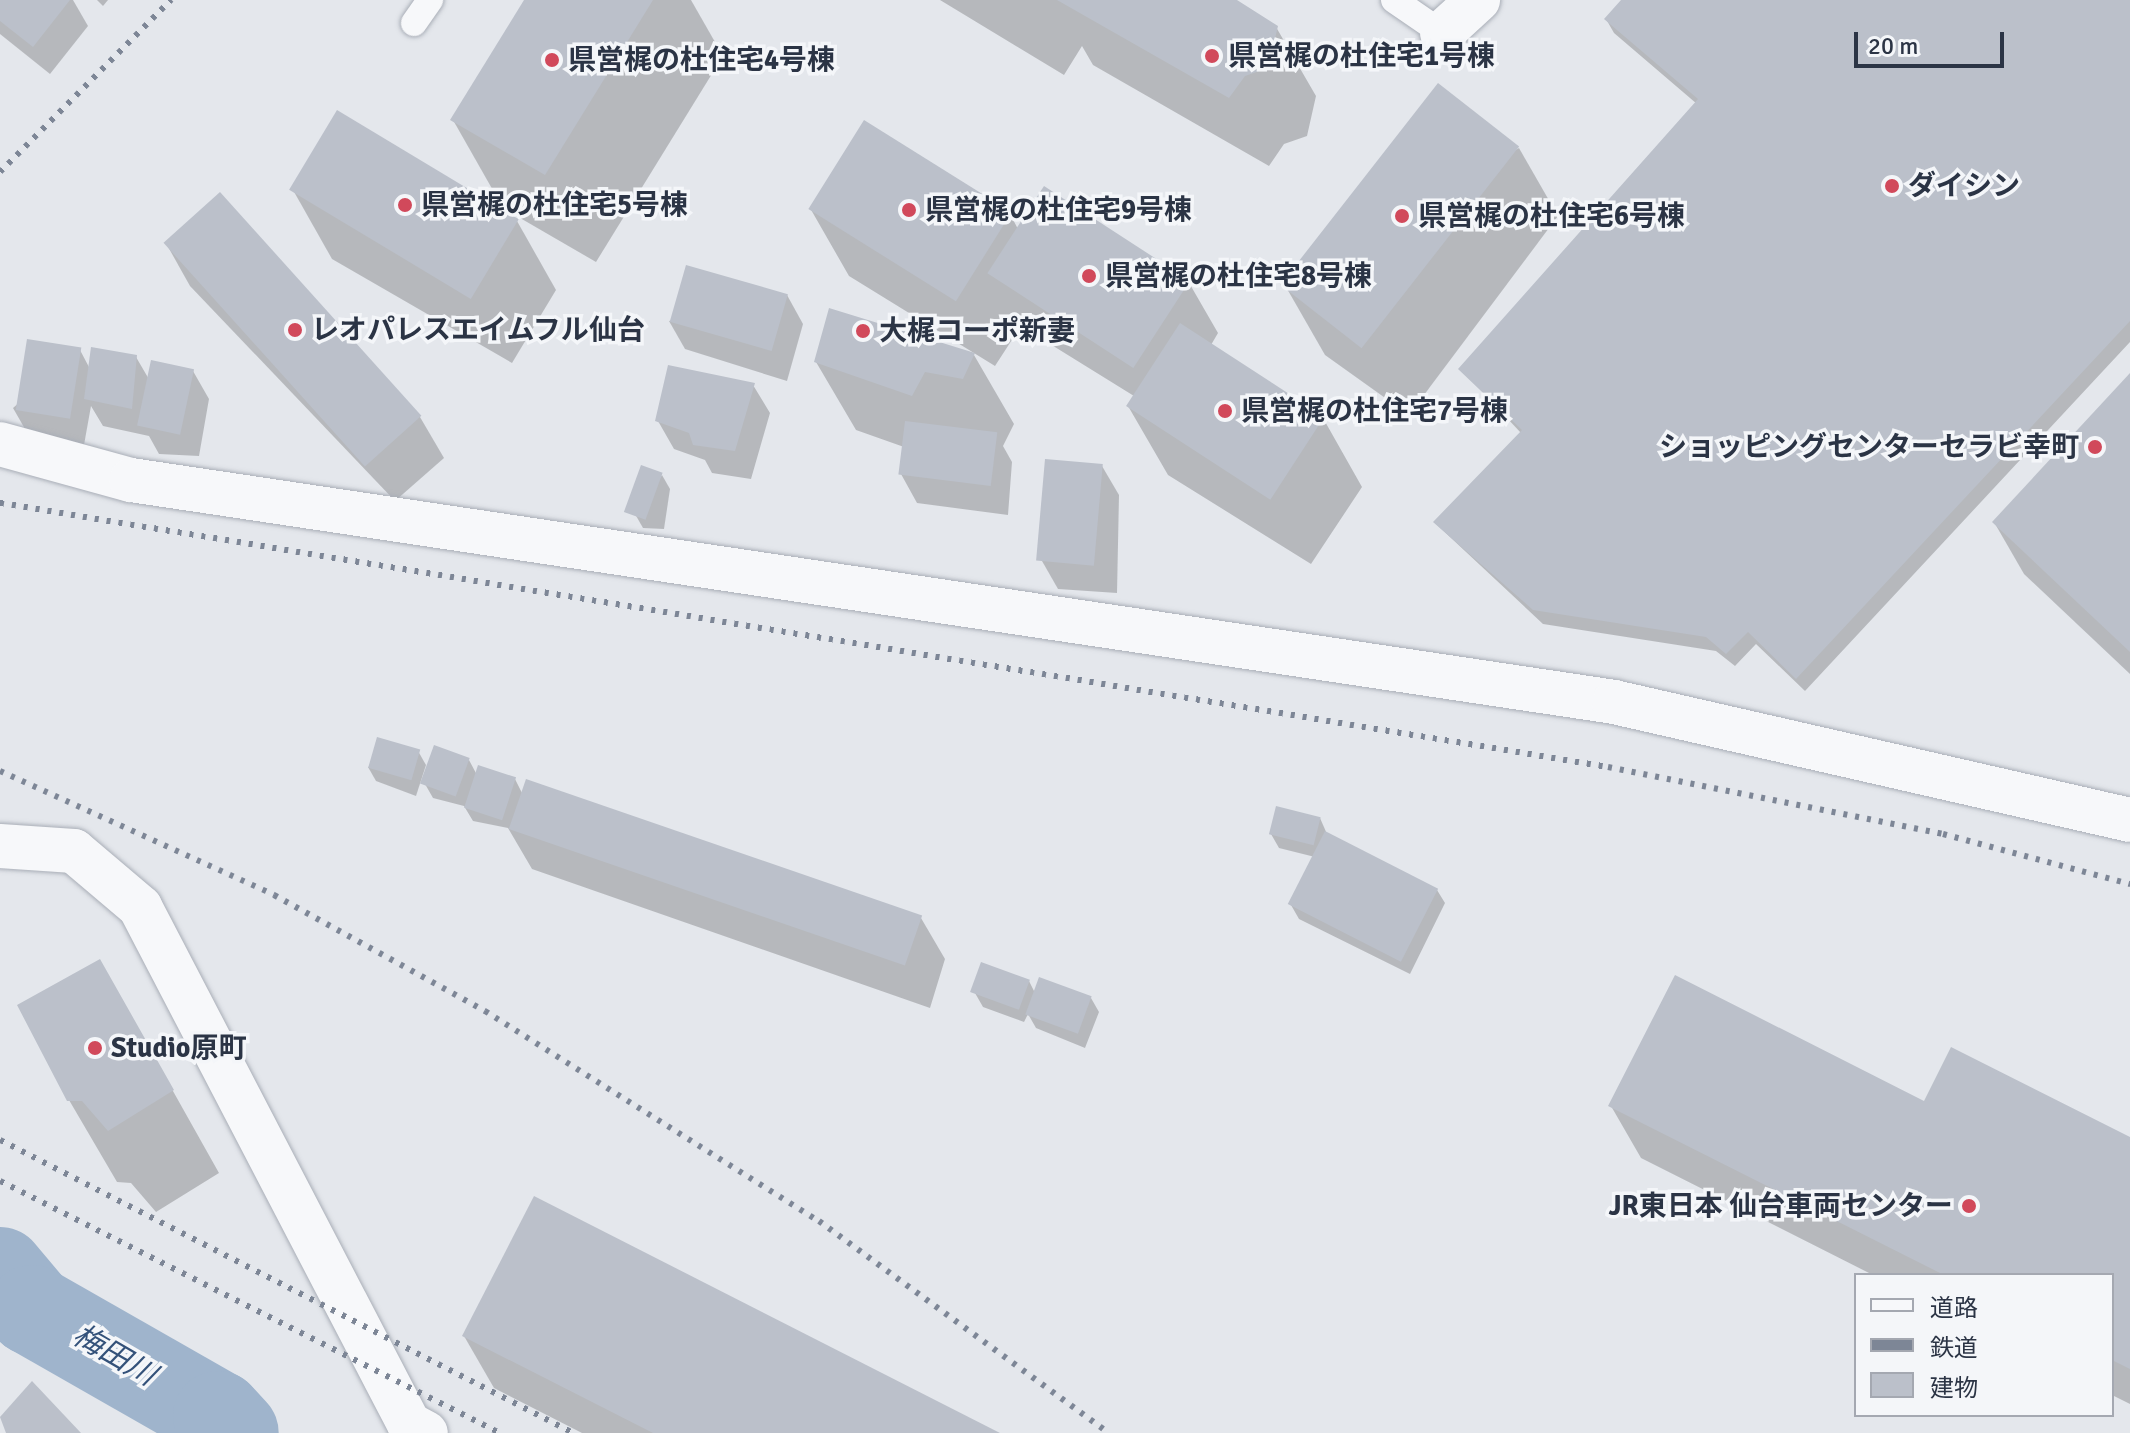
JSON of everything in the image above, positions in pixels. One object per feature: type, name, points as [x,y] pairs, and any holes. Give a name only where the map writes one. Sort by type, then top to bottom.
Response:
[{"type":"street","points":[[1442,33],[1478,0]]},
{"type":"street","points":[[0,444],[131,480],[1614,702],[2130,820]]},
{"type":"street","points":[[0,846],[74,851],[140,907],[409,1424],[426,1433]]},
{"type":"lane","points":[[414,23],[430,0]]},
{"type":"lane","points":[[1394,0],[1442,33]]},
{"type":"building","points":[[0,0],[70,0],[33,47],[0,21]]},
{"type":"building","name":"県営梶の杜住宅4号棟","points":[[524,0],[653,0],[545,175],[450,120]]},
{"type":"building","name":"県営梶の杜住宅1号棟","points":[[1057,0],[1237,0],[1278,26],[1268,68],[1245,76],[1229,98]]},
{"type":"building","points":[[1621,0],[2130,0],[2130,321],[1796,679],[1748,632],[1726,654],[1706,637],[1533,610],[1433,522],[1522,430],[1458,369],[1698,99],[1604,19]]},
{"type":"building","name":"県営梶の杜住宅6号棟","points":[[1438,83],[1519,146],[1362,348],[1280,285]]},
{"type":"building","name":"県営梶の杜住宅5号棟","points":[[337,110],[519,219],[471,299],[289,190]]},
{"type":"building","name":"県営梶の杜住宅9号棟","points":[[864,120],[1012,212],[956,301],[808,209]]},
{"type":"building","name":"県営梶の杜住宅8号棟","points":[[1044,186],[1190,281],[1133,368],[987,273]]},
{"type":"building","name":"レオパレスエイムフル仙台","points":[[220,192],[421,416],[365,467],[164,243]]},
{"type":"building","points":[[686,265],[788,294],[772,351],[670,322]]},
{"type":"building","name":"大梶コーポ新妻","points":[[829,308],[975,353],[963,379],[925,372],[912,396],[814,362]]},
{"type":"building","name":"県営梶の杜住宅7号棟","points":[[1180,323],[1324,417],[1270,500],[1126,406]]},
{"type":"building","points":[[27,339],[81,348],[70,419],[16,410]]},
{"type":"building","points":[[91,347],[137,355],[132,409],[84,399]]},
{"type":"building","points":[[151,360],[194,369],[180,435],[137,426]]},
{"type":"building","points":[[668,365],[755,383],[735,451],[693,445],[689,433],[655,421]]},
{"type":"building","name":"ショッピングセンターセラビ幸町","points":[[2130,373],[2130,652],[1992,522]]},
{"type":"building","points":[[905,421],[997,432],[991,486],[898,475]]},
{"type":"building","points":[[1045,459],[1103,464],[1094,566],[1036,561]]},
{"type":"building","points":[[641,465],[663,473],[646,520],[624,512]]},
{"type":"building","points":[[377,737],[420,749],[411,780],[368,768]]},
{"type":"building","points":[[434,745],[470,758],[456,797],[420,784]]},
{"type":"building","points":[[478,765],[516,777],[502,820],[464,808]]},
{"type":"building","points":[[526,779],[922,915],[905,966],[509,829]]},
{"type":"building","points":[[1276,806],[1321,817],[1314,845],[1269,834]]},
{"type":"building","points":[[1325,831],[1438,889],[1401,962],[1288,904]]},
{"type":"building","name":"Studio原町","points":[[100,959],[174,1090],[108,1131],[82,1101],[67,1101],[17,1005]]},
{"type":"building","points":[[981,962],[1030,980],[1019,1010],[970,992]]},
{"type":"building","name":"JR東日本 仙台車両センター","points":[[1675,975],[1924,1101],[1951,1047],[2130,1137],[2130,1369],[2114,1361],[2114,1273],[1940,1273],[1608,1106]]},
{"type":"building","points":[[1039,977],[1092,996],[1078,1034],[1025,1015]]},
{"type":"building","points":[[534,1196],[1000,1433],[653,1433],[462,1336]]},
{"type":"building","points":[[32,1381],[81,1433],[6,1433],[0,1417]]},
{"type":"waterway","name":"梅田川","points":[[0,1272],[32,1310],[218,1416],[234,1433]]},
{"type":"railway","points":[[0,172],[171,0]]},
{"type":"railway","points":[[0,503],[1608,767],[1943,834],[2130,884]]},
{"type":"railway","points":[[0,771],[274,895],[485,1011],[819,1221],[1109,1433]]},
{"type":"railway","points":[[0,1140],[573,1433]]},
{"type":"railway","points":[[0,1181],[500,1433]]},
{"type":"place","name":"県営梶の杜住宅1号棟","points":[[1212,56]]},
{"type":"place","name":"県営梶の杜住宅4号棟","points":[[552,60]]},
{"type":"place","name":"ダイシン","points":[[1892,186]]},
{"type":"place","name":"県営梶の杜住宅5号棟","points":[[405,205]]},
{"type":"place","name":"県営梶の杜住宅9号棟","points":[[909,210]]},
{"type":"place","name":"県営梶の杜住宅6号棟","points":[[1402,216]]},
{"type":"place","name":"県営梶の杜住宅8号棟","points":[[1089,276]]},
{"type":"place","name":"レオパレスエイムフル仙台","points":[[295,330]]},
{"type":"place","name":"大梶コーポ新妻","points":[[863,331]]},
{"type":"place","name":"県営梶の杜住宅7号棟","points":[[1225,411]]},
{"type":"place","name":"ショッピングセンターセラビ幸町","points":[[2095,447]]},
{"type":"place","name":"Studio原町","points":[[95,1048]]},
{"type":"place","name":"JR東日本 仙台車両センター","points":[[1969,1206]]}]
